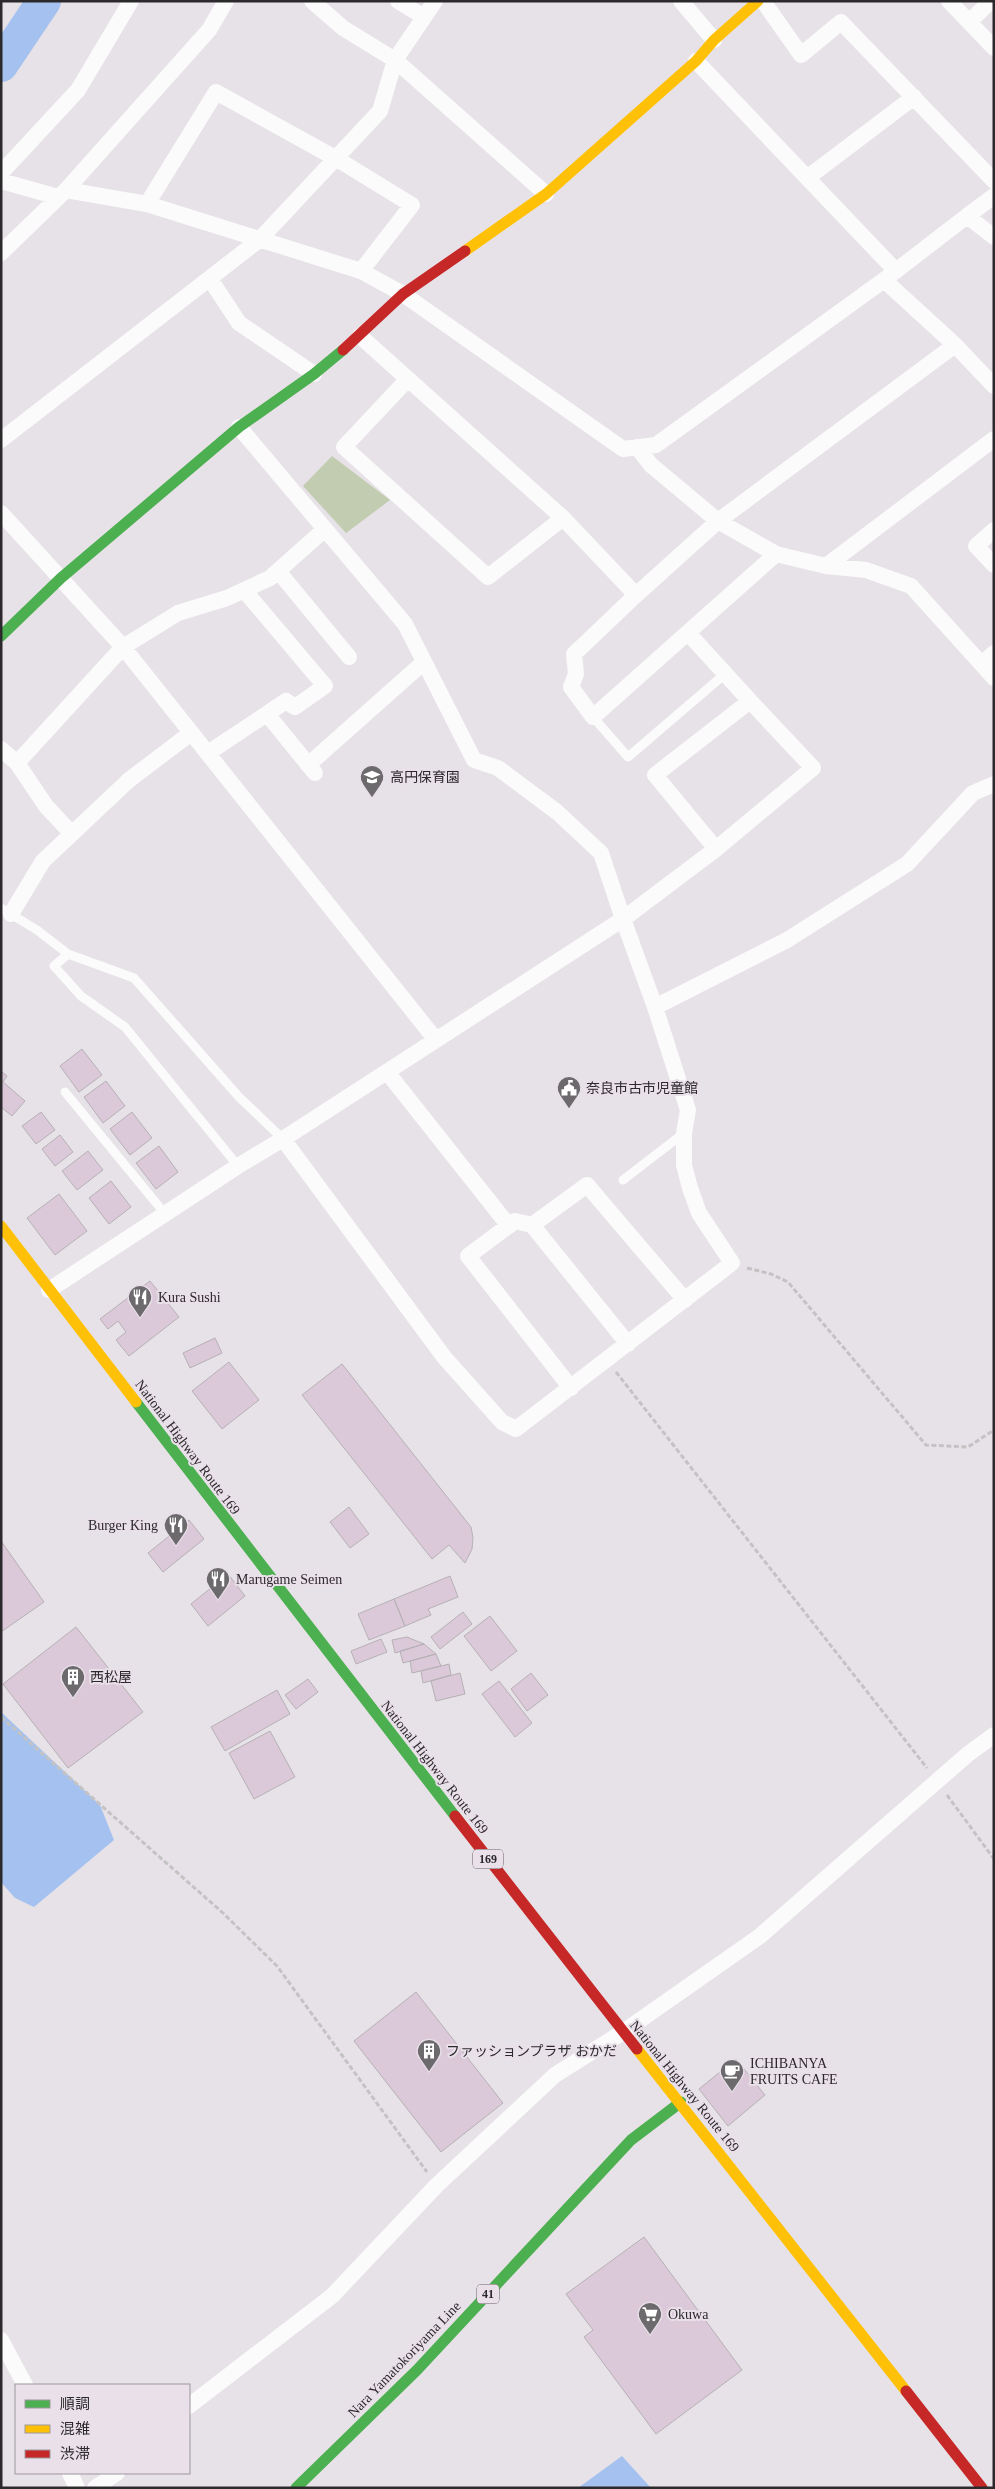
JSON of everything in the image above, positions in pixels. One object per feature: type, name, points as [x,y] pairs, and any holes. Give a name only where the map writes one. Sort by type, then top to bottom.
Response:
[{"type":"main road","points":[[1,636],[60,578],[239,427],[314,374],[360,336],[403,294],[546,194],[696,61],[714,40],[758,1]]},
{"type":"main road","name":"National Highway Route 169","points":[[1,1226],[342,1672],[982,2488]]},
{"type":"main road","name":"Nara Yamatokoriyama Line","points":[[296,2488],[417,2370],[631,2140],[681,2102]]},
{"type":"street","points":[[1,173],[78,90],[132,1]]},
{"type":"street","points":[[1,254],[62,194],[209,30],[226,1]]},
{"type":"street","points":[[312,1],[343,28],[395,60],[546,194]]},
{"type":"street","points":[[398,1],[424,17]]},
{"type":"street","points":[[1,440],[260,240],[337,159],[380,110],[395,60],[435,1]]},
{"type":"street","points":[[681,1],[714,40]]},
{"type":"street","points":[[763,1],[801,55],[841,22],[994,181]]},
{"type":"street","points":[[949,1],[994,48]]},
{"type":"street","points":[[969,22],[991,1]]},
{"type":"street","points":[[696,61],[807,178],[890,276],[994,386]]},
{"type":"street","points":[[147,204],[216,92],[337,159],[412,205],[361,271]]},
{"type":"street","points":[[807,178],[914,98]]},
{"type":"street","points":[[1,181],[62,194],[147,204],[361,271],[403,294],[623,449],[656,445],[890,276],[994,196]]},
{"type":"street","points":[[967,216],[994,237]]},
{"type":"street","points":[[210,279],[239,323],[314,374]]},
{"type":"street","points":[[360,336],[563,518],[636,595]]},
{"type":"street","points":[[776,554],[592,717],[570,687],[576,674],[574,654],[718,521],[955,345]]},
{"type":"street","points":[[407,380],[344,447],[488,577],[563,518]]},
{"type":"street","points":[[239,427],[405,624],[474,760],[498,768],[557,812],[602,853],[656,1007],[688,1110],[684,1132],[684,1165],[699,1213],[732,1264],[516,1429],[502,1422],[444,1357],[283,1139]]},
{"type":"street","points":[[826,566],[994,439]]},
{"type":"street","points":[[636,447],[651,465],[718,521],[776,554],[826,566],[866,570],[911,586],[994,678]]},
{"type":"street","points":[[1,513],[123,648],[436,1040]]},
{"type":"street","points":[[17,763],[123,648],[178,613],[228,598],[270,578],[326,529]]},
{"type":"street","points":[[994,530],[976,546],[994,565]]},
{"type":"street","points":[[278,572],[349,657]]},
{"type":"street","points":[[208,753],[286,701],[295,707],[325,686],[244,590]]},
{"type":"street","points":[[50,1290],[238,1166],[283,1139],[624,919],[716,849],[812,768],[726,672],[688,633]]},
{"type":"street","points":[[982,664],[994,653]]},
{"type":"street","points":[[267,714],[311,769],[424,662]]},
{"type":"street","points":[[716,849],[655,775],[750,701]]},
{"type":"street","points":[[6,911],[43,861],[129,780],[191,733]]},
{"type":"street","points":[[1,749],[17,763],[46,806],[72,834]]},
{"type":"street","points":[[656,1007],[787,940],[907,864],[973,793],[994,784]]},
{"type":"street","points":[[387,1072],[509,1226]]},
{"type":"street","points":[[532,1225],[587,1185],[685,1300]]},
{"type":"street","points":[[571,1388],[468,1256],[515,1221],[532,1225],[628,1344]]},
{"type":"street","points":[[190,2405],[292,2330],[332,2296],[437,2185],[555,2075],[623,2032],[760,1936],[938,1783],[968,1754],[994,1735]]},
{"type":"street","points":[[1,2340],[24,2384]]},
{"type":"street","points":[[70,2474],[77,2488]]},
{"type":"street","points":[[95,2488],[116,2474]]},
{"type":"lane","points":[[592,717],[628,757],[726,672]]},
{"type":"lane","points":[[6,911],[37,930],[68,954],[134,978],[239,1097],[283,1139]]},
{"type":"lane","points":[[68,954],[54,966],[81,996],[125,1027],[238,1166]]},
{"type":"lane","points":[[65,1092],[166,1214]]},
{"type":"lane","points":[[623,1180],[684,1132]]},
{"type":"path","points":[[732,1264],[771,1274],[788,1282],[926,1445],[968,1447],[994,1430]]},
{"type":"path","points":[[607,1360],[938,1783],[994,1860]]},
{"type":"path","points":[[1,1717],[223,1913],[277,1966],[437,2185]]},
{"type":"green space","points":[[332,456],[390,500],[346,533],[303,486]]},
{"type":"water","points":[[1,1712],[100,1805],[114,1840],[34,1907],[15,1898],[1,1882]]},
{"type":"water","points":[[622,2456],[651,2488],[578,2488]]},
{"type":"building","points":[[82,1049],[102,1075],[79,1092],[60,1066]]},
{"type":"building","points":[[1,1071],[7,1076],[3,1082],[25,1101],[12,1116],[1,1107]]},
{"type":"building","points":[[106,1081],[125,1106],[103,1123],[84,1097]]},
{"type":"building","points":[[41,1112],[55,1130],[36,1144],[22,1126]]},
{"type":"building","points":[[132,1112],[152,1138],[130,1155],[110,1129]]},
{"type":"building","points":[[60,1135],[73,1152],[55,1166],[42,1149]]},
{"type":"building","points":[[159,1146],[178,1172],[156,1189],[136,1163]]},
{"type":"building","points":[[88,1151],[103,1170],[77,1190],[62,1171]]},
{"type":"building","points":[[111,1181],[131,1207],[109,1224],[89,1198]]},
{"type":"building","points":[[59,1194],[87,1231],[55,1255],[27,1218]]},
{"type":"building","name":"Kura Sushi","points":[[150,1281],[179,1317],[129,1356],[116,1340],[126,1332],[118,1321],[108,1329],[100,1319]]},
{"type":"building","points":[[215,1338],[222,1353],[190,1368],[183,1353]]},
{"type":"building","points":[[229,1362],[259,1400],[222,1429],[192,1391]]},
{"type":"building","points":[[342,1364],[471,1527],[472,1549],[465,1563],[449,1545],[432,1559],[302,1395]]},
{"type":"building","points":[[349,1507],[369,1534],[350,1548],[330,1522]]},
{"type":"building","name":"Burger King","points":[[189,1520],[204,1539],[163,1572],[148,1553]]},
{"type":"building","points":[[1,1541],[44,1602],[1,1632]]},
{"type":"building","name":"Marugame Seimen","points":[[228,1574],[245,1596],[208,1626],[191,1604]]},
{"type":"building","points":[[450,1576],[458,1597],[428,1609],[431,1615],[405,1626],[394,1599]]},
{"type":"building","points":[[394,1599],[405,1626],[369,1640],[358,1614]]},
{"type":"building","points":[[463,1612],[472,1624],[440,1649],[431,1637]]},
{"type":"building","points":[[490,1616],[517,1651],[491,1671],[464,1636]]},
{"type":"building","name":"西松屋","points":[[76,1627],[143,1712],[68,1768],[3,1684]]},
{"type":"building","points":[[407,1637],[424,1644],[395,1653],[392,1640]]},
{"type":"building","points":[[381,1639],[387,1652],[356,1664],[351,1651]]},
{"type":"building","points":[[424,1644],[436,1654],[403,1663],[400,1651]]},
{"type":"building","points":[[436,1654],[441,1666],[412,1673],[410,1661]]},
{"type":"building","points":[[449,1664],[451,1675],[423,1683],[421,1671]]},
{"type":"building","points":[[460,1673],[465,1694],[436,1701],[431,1681]]},
{"type":"building","points":[[531,1673],[548,1695],[527,1711],[511,1689]]},
{"type":"building","points":[[308,1679],[318,1692],[296,1709],[285,1695]]},
{"type":"building","points":[[499,1681],[532,1723],[515,1737],[482,1694]]},
{"type":"building","points":[[277,1690],[290,1714],[225,1751],[211,1727]]},
{"type":"building","points":[[270,1731],[295,1777],[254,1799],[229,1753]]},
{"type":"building","name":"ファッションプラザ おかだ","points":[[416,1992],[503,2103],[441,2152],[354,2041]]},
{"type":"building","name":"ICHIBANYA FRUITS CAFE","points":[[736,2059],[765,2095],[728,2126],[699,2089]]},
{"type":"building","points":[[644,2237],[742,2370],[656,2434],[584,2337],[593,2330],[566,2294]]},
{"type":"waterway","points":[[1,65],[44,1]]},
{"type":"traffic: fast","points":[[1,636],[61,578],[239,427],[314,374],[343,350]]},
{"type":"traffic: fast","points":[[136,1402],[455,1816]]},
{"type":"traffic: fast","points":[[296,2488],[417,2370],[631,2140],[681,2102]]},
{"type":"traffic: slow","points":[[465,251],[546,194],[696,61],[714,40],[758,1]]},
{"type":"traffic: slow","points":[[1,1226],[136,1402]]},
{"type":"traffic: slow","points":[[637,2049],[906,2391]]},
{"type":"traffic: jam","points":[[343,350],[403,294],[465,251]]},
{"type":"traffic: jam","points":[[455,1816],[637,2049]]},
{"type":"traffic: jam","points":[[906,2391],[982,2488]]},
{"type":"place","name":"高円保育園","points":[[372,798]]},
{"type":"place","name":"奈良市古市児童館","points":[[569,1109]]},
{"type":"place","name":"Kura Sushi","points":[[140,1318]]},
{"type":"place","name":"Burger King","points":[[176,1546]]},
{"type":"place","name":"Marugame Seimen","points":[[218,1600]]},
{"type":"place","name":"西松屋","points":[[73,1698]]},
{"type":"place","name":"ファッションプラザ おかだ","points":[[429,2072]]},
{"type":"place","name":"ICHIBANYA FRUITS CAFE","points":[[732,2092]]},
{"type":"place","name":"Okuwa","points":[[650,2335]]}]
